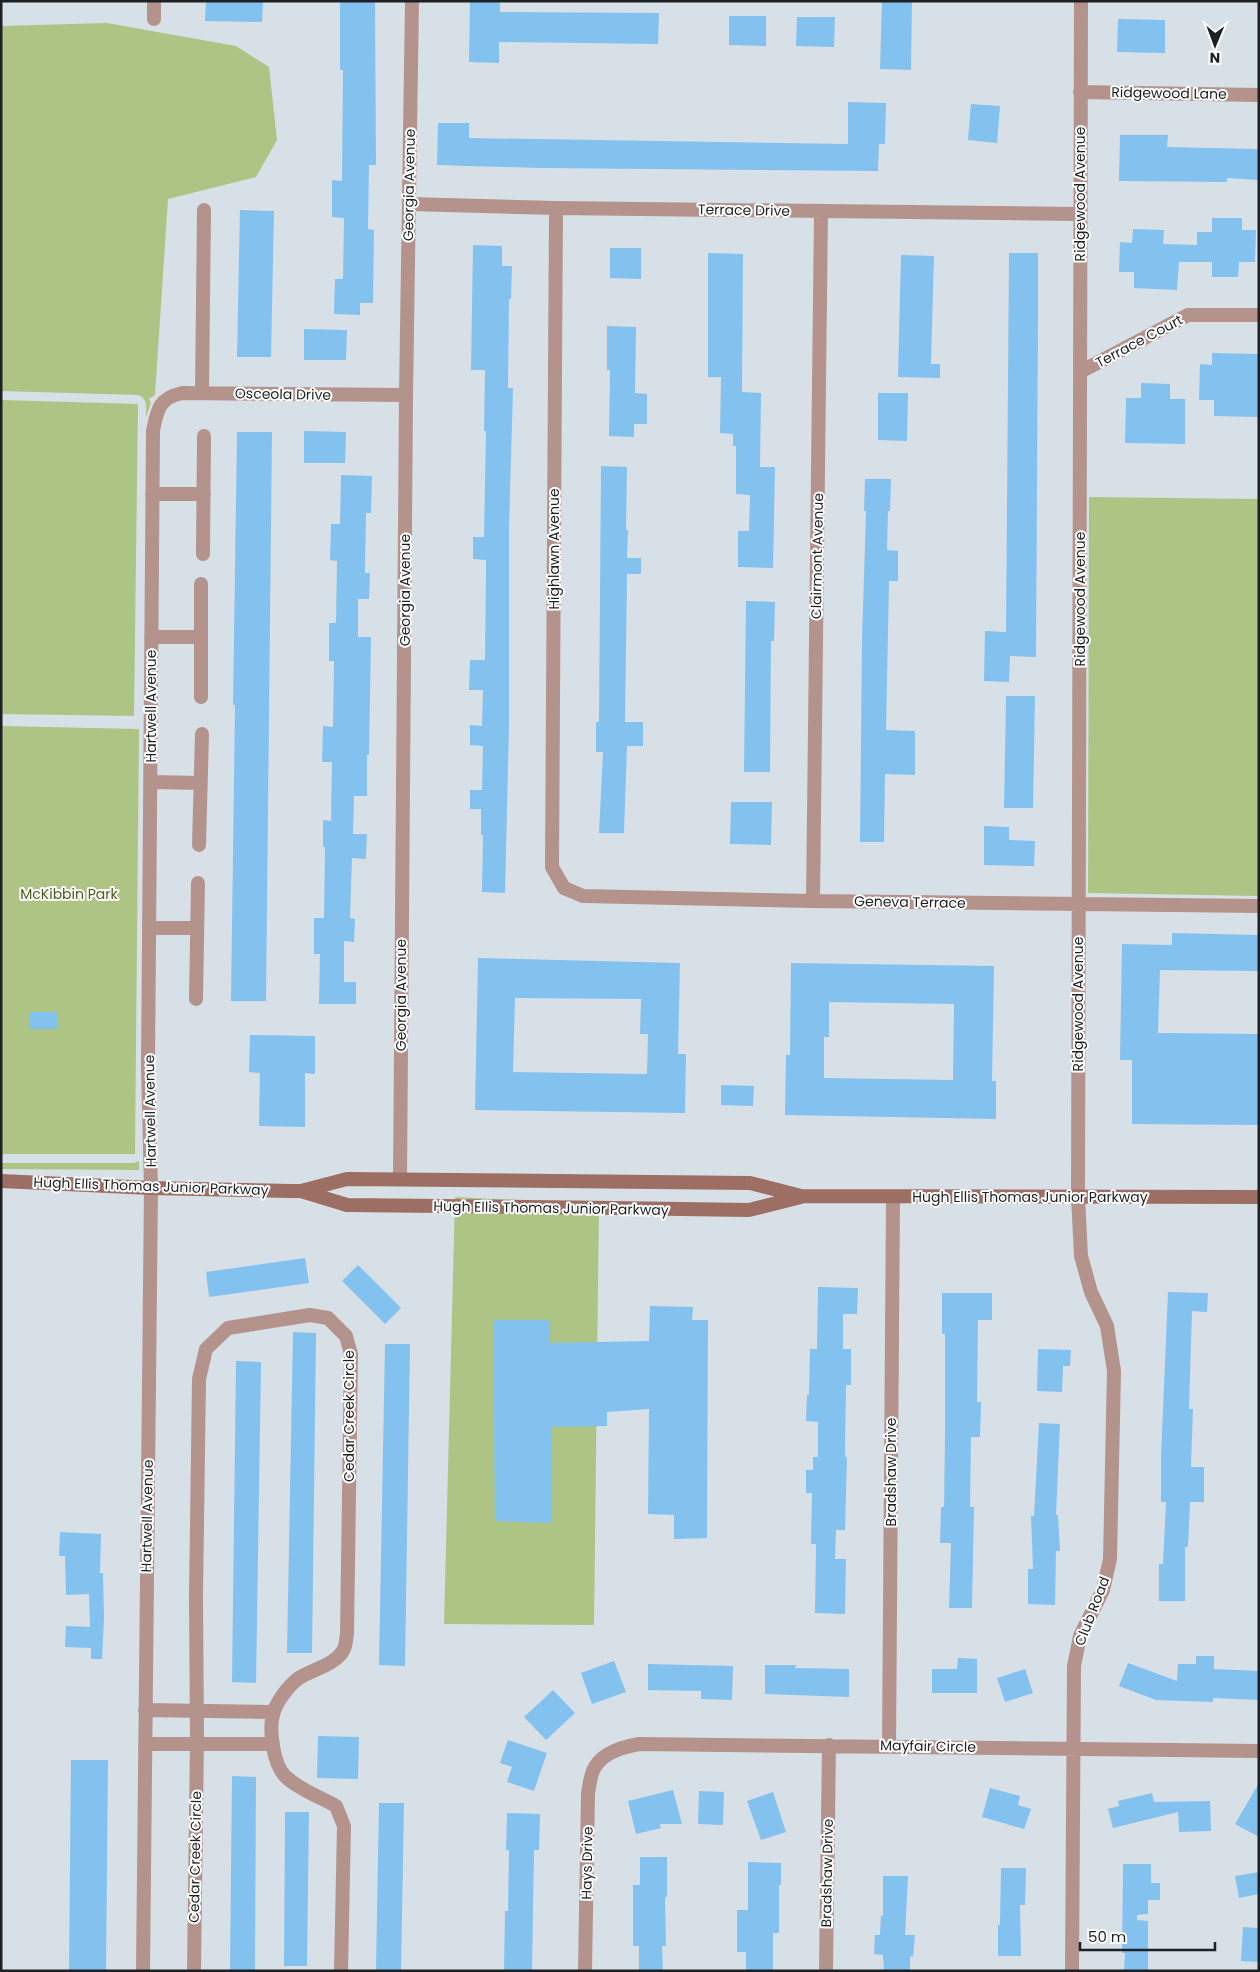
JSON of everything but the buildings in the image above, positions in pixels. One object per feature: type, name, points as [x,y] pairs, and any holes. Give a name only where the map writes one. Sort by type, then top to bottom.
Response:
[{"type":"main road","name":"Hugh Ellis Thomas Junior Parkway","points":[[1,1181],[151,1188],[301,1191],[347,1180],[400,1179],[750,1183],[801,1196],[1259,1197]]},
{"type":"main road","name":"Hugh Ellis Thomas Junior Parkway","points":[[301,1191],[347,1205],[748,1210],[801,1196]]},
{"type":"street","points":[[154,1],[154,19]]},
{"type":"street","name":"Georgia Avenue","points":[[400,1179],[406,395],[412,1]]},
{"type":"street","name":"Ridgewood Avenue","points":[[1078,1197],[1081,1]]},
{"type":"street","name":"Ridgewood Lane","points":[[1080,92],[1259,95]]},
{"type":"street","name":"Terrace Drive","points":[[409,204],[821,212],[1080,214]]},
{"type":"street","name":"Highlawn Avenue","points":[[556,208],[552,867],[564,888]]},
{"type":"street","points":[[202,393],[204,210]]},
{"type":"street","name":"Clairmont Avenue","points":[[813,901],[821,212]]},
{"type":"street","name":"Terrace Court","points":[[1080,372],[1188,315],[1259,315]]},
{"type":"street","name":"Osceola Drive","points":[[162,402],[171,395],[202,393],[406,395]]},
{"type":"street","name":"Hartwell Avenue","points":[[143,1971],[151,1188],[148,1067],[152,494],[153,431],[156,414],[162,402]]},
{"type":"street","points":[[203,554],[204,436]]},
{"type":"street","points":[[152,494],[204,494]]},
{"type":"street","points":[[201,584],[201,697]]},
{"type":"street","points":[[152,637],[201,637]]},
{"type":"street","points":[[199,846],[202,734]]},
{"type":"street","points":[[150,782],[200,783]]},
{"type":"street","points":[[196,999],[198,883]]},
{"type":"street","name":"Geneva Terrace","points":[[564,888],[584,896],[813,901],[1259,906]]},
{"type":"street","points":[[150,928],[197,928]]},
{"type":"street","name":"Bradshaw Drive","points":[[889,1746],[893,1197]]},
{"type":"street","name":"Club Road","points":[[1072,1971],[1074,1666],[1080,1636],[1103,1590],[1110,1559],[1114,1371],[1107,1326],[1091,1292],[1082,1256],[1078,1197]]},
{"type":"street","name":"Cedar Creek Circle","points":[[194,1971],[199,1378],[206,1349],[228,1328],[310,1314],[328,1318],[346,1336],[351,1354],[347,1634],[344,1649],[337,1658],[298,1679],[283,1694],[274,1712],[272,1738],[276,1758],[285,1776],[304,1789],[336,1806],[344,1826],[341,1971]]},
{"type":"street","points":[[145,1710],[274,1712]]},
{"type":"street","points":[[145,1744],[273,1744]]},
{"type":"street","name":"Mayfair Circle","points":[[601,1759],[620,1748],[639,1744],[1259,1751]]},
{"type":"street","name":"Bradshaw Drive","points":[[826,1971],[828,1745]]},
{"type":"street","name":"Hays Drive","points":[[585,1971],[588,1794],[593,1770],[601,1759]]},
{"type":"green space","points":[[107,23],[236,46],[269,67],[277,140],[256,177],[168,199],[155,395],[149,399],[151,403],[146,417],[145,401],[138,395],[1,391],[1,26]]},
{"type":"green space","points":[[1,400],[138,404],[134,716],[1,714]]},
{"type":"green space","points":[[1089,497],[1259,499],[1259,896],[1088,893]]},
{"type":"green space","name":"McKibbin Park","points":[[1,726],[139,729],[135,1154],[1,1154]]},
{"type":"green space","points":[[139,1161],[139,1170],[1,1169],[1,1163],[134,1163]]},
{"type":"green space","points":[[455,1197],[599,1204],[594,1625],[444,1624]]}]
